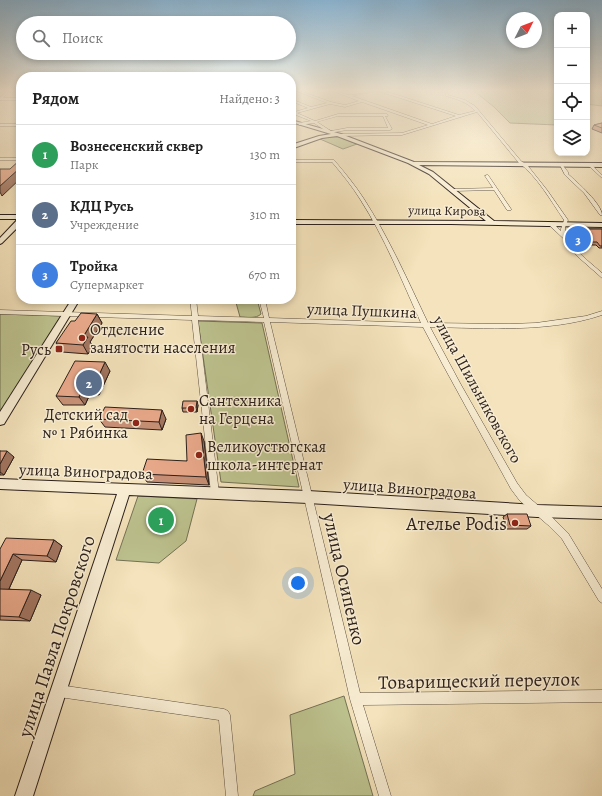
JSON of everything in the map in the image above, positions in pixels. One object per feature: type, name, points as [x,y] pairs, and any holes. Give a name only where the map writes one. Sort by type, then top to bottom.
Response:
[{"type":"main road","points":[[303,127],[308,130],[313,136],[312,140]]},
{"type":"main road","points":[[312,127],[335,133],[410,162],[431,173],[454,190],[493,223]]},
{"type":"main road","points":[[296,145],[335,133]]},
{"type":"main road","points":[[410,162],[432,164],[602,164]]},
{"type":"main road","points":[[431,173],[430,166],[432,164]]},
{"type":"main road","points":[[0,217],[16,217]]},
{"type":"main road","name":"улица Кирова","points":[[296,222],[602,225]]},
{"type":"main road","points":[[0,242],[16,225]]},
{"type":"main road","points":[[0,421],[73,304]]},
{"type":"main road","name":"улица Виноградова","points":[[0,484],[308,497],[536,512],[602,513]]},
{"type":"main road","name":"улица Павла Покровского","points":[[24,796],[125,489]]},
{"type":"street","points":[[324,127],[335,133],[348,135],[402,134],[425,127]]},
{"type":"street","points":[[335,133],[347,129],[390,129],[389,127]]},
{"type":"street","points":[[491,127],[522,164],[527,167],[566,220],[563,229],[568,244],[602,276]]},
{"type":"street","points":[[0,159],[16,159]]},
{"type":"street","name":"улица Шильниковского","points":[[296,161],[333,161],[356,188],[377,222],[426,325],[514,486],[536,512],[551,522],[565,536],[602,598]]},
{"type":"street","points":[[560,164],[566,174],[585,192],[602,214]]},
{"type":"street","points":[[590,164],[602,176]]},
{"type":"street","points":[[487,176],[509,209]]},
{"type":"street","points":[[454,190],[496,189]]},
{"type":"street","points":[[551,224],[565,238]]},
{"type":"street","points":[[193,304],[215,493]]},
{"type":"street","name":"улица Осипенко","points":[[263,304],[356,699],[385,796]]},
{"type":"street","name":"улица Пушкина","points":[[0,312],[426,325],[509,326],[536,325],[587,318],[602,313]]},
{"type":"street","points":[[59,691],[224,715],[232,796]]},
{"type":"street","name":"Товарищеский переулок","points":[[356,699],[602,696]]},
{"type":"green space","points":[[339,137],[357,144],[343,149],[320,139]]},
{"type":"green space","points":[[236,304],[258,304],[261,314],[259,316],[240,317]]},
{"type":"green space","points":[[0,314],[61,316],[0,413]]},
{"type":"green space","points":[[198,321],[262,323],[299,487],[221,482]]},
{"type":"green space","points":[[138,496],[197,499],[186,541],[159,563],[116,560]]},
{"type":"green space","points":[[344,696],[373,796],[253,796],[255,791],[295,774],[290,715]]},
{"type":"building","points":[[16,164],[16,172],[0,186],[0,169],[10,169]]},
{"type":"building","points":[[588,229],[602,229],[602,246],[600,246],[597,242],[584,242],[579,236],[592,236]]},
{"type":"building","points":[[81,313],[97,314],[83,337],[88,337],[83,345],[56,343],[71,321],[75,321]]},
{"type":"building","points":[[75,361],[105,362],[94,386],[84,386],[79,397],[56,396]]},
{"type":"building","points":[[183,401],[197,401],[196,408],[182,408]]},
{"type":"building","points":[[105,407],[162,410],[159,422],[99,419]]},
{"type":"building","points":[[201,433],[206,477],[142,474],[147,459],[187,461],[186,435]]},
{"type":"building","points":[[0,451],[7,451],[0,464]]},
{"type":"building","points":[[507,514],[527,514],[531,526],[510,525]]},
{"type":"building","points":[[6,538],[54,540],[47,556],[13,554],[0,581],[0,549]]},
{"type":"building","points":[[0,589],[31,590],[19,617],[0,616]]},
{"type":"place","name":"Тройка","points":[[578,239]]},
{"type":"place","name":"Отделение занятости населения","points":[[82,338]]},
{"type":"place","name":"Русь","points":[[59,349]]},
{"type":"place","name":"КДЦ Русь","points":[[89,383]]},
{"type":"place","name":"Сантехника на Герцена","points":[[191,409]]},
{"type":"place","name":"Детский сад № 1 Рябинка","points":[[136,423]]},
{"type":"place","name":"Великоустюгская школа-интернат","points":[[199,455]]},
{"type":"place","name":"Вознесенский сквер","points":[[161,520]]},
{"type":"place","name":"Ателье Podis","points":[[515,523]]}]
